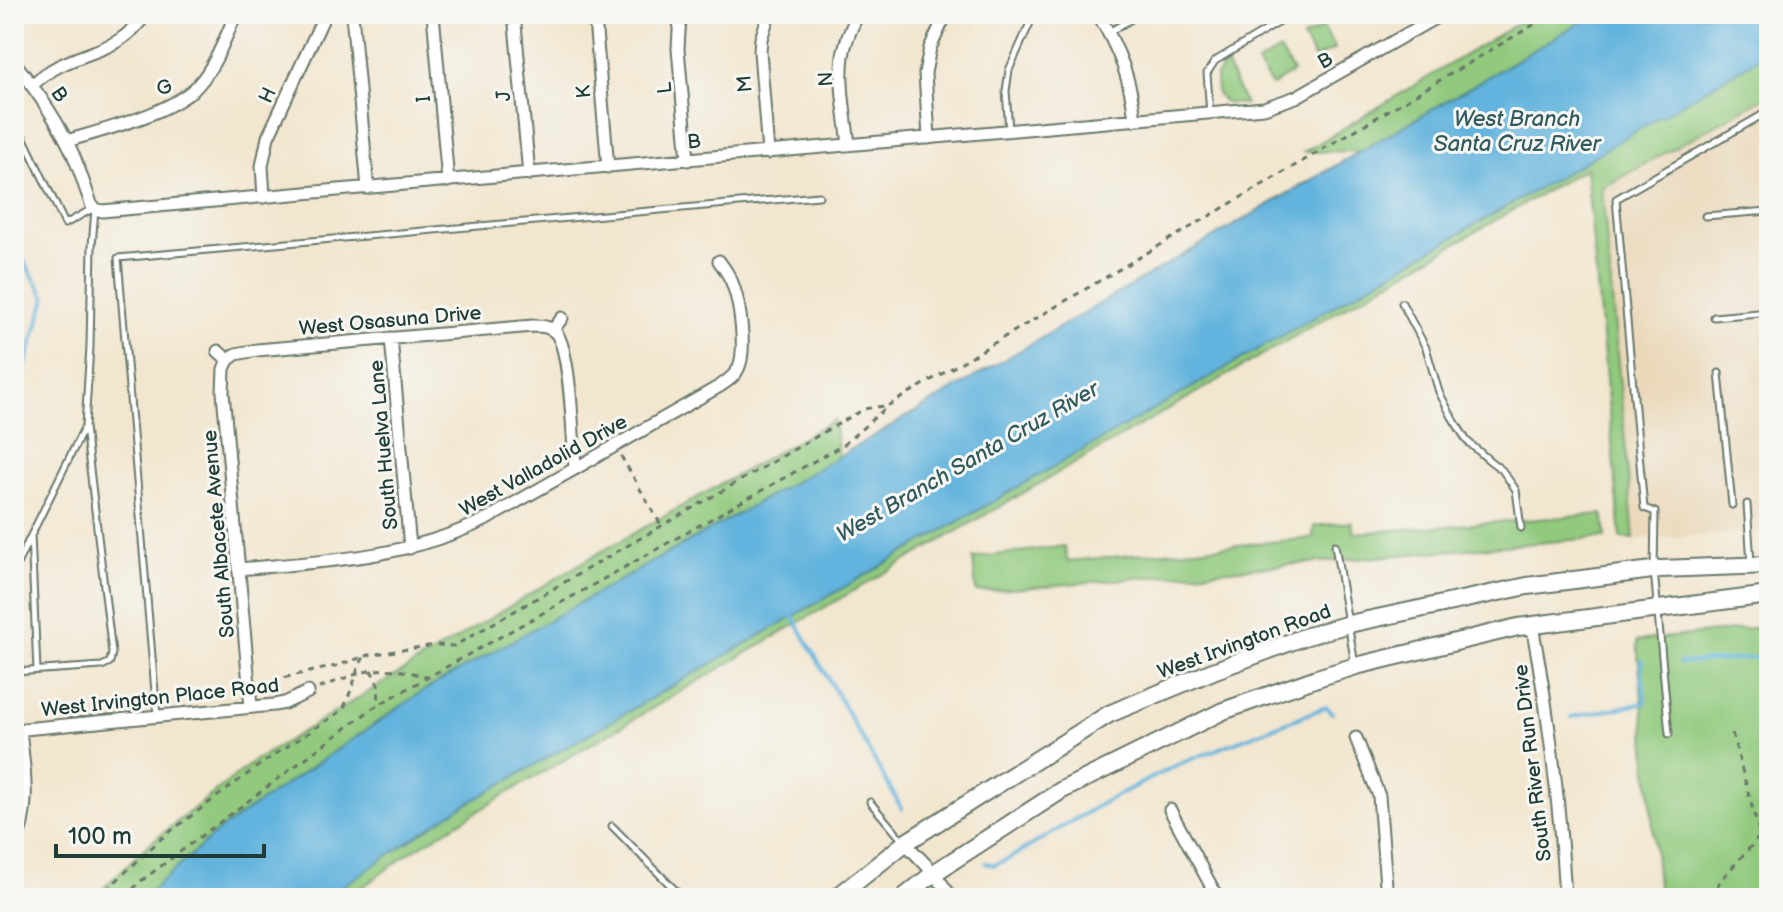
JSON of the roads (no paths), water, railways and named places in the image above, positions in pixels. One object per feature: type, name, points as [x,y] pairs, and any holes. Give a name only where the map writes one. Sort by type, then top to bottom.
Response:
[{"type":"main road","name":"West Irvington Road","points":[[836,898],[905,843],[1109,714],[1291,641],[1349,624],[1527,586],[1654,570],[1769,565]]},
{"type":"main road","points":[[903,898],[934,873],[1062,790],[1223,711],[1356,666],[1518,627],[1769,595]]},
{"type":"street","points":[[32,85],[59,66],[120,41],[146,14]]},
{"type":"street","name":"G","points":[[67,141],[181,100],[210,69],[236,14]]},
{"type":"street","name":"H","points":[[264,197],[262,166],[268,137],[325,14]]},
{"type":"street","points":[[352,14],[368,188]]},
{"type":"street","name":"I","points":[[433,14],[448,181]]},
{"type":"street","name":"J","points":[[514,14],[529,174]]},
{"type":"street","name":"K","points":[[596,14],[608,167]]},
{"type":"street","name":"L","points":[[681,14],[678,49],[688,160]]},
{"type":"street","name":"M","points":[[768,153],[760,51],[769,14]]},
{"type":"street","name":"N","points":[[849,145],[843,57],[848,35],[858,14]]},
{"type":"street","points":[[929,138],[925,73],[930,48],[946,14]]},
{"type":"street","points":[[1098,14],[1126,68],[1135,120]]},
{"type":"street","name":"B","points":[[14,62],[49,108],[67,141],[95,208],[107,211],[1264,108],[1286,102],[1442,14]]},
{"type":"street","name":"West Valladolid Drive","points":[[238,569],[348,560],[447,537],[485,520],[720,386],[743,371],[738,303],[731,279],[719,261]]},
{"type":"street","points":[[562,318],[555,332],[566,359],[575,469]]},
{"type":"street","name":"West Osasuna Drive","points":[[228,360],[246,351],[391,338],[533,326],[555,332]]},
{"type":"street","name":"South Huelva Lane","points":[[391,338],[410,548]]},
{"type":"street","points":[[218,351],[228,360]]},
{"type":"street","name":"South Albacete Avenue","points":[[228,360],[222,380],[251,707]]},
{"type":"street","name":"South River Run Drive","points":[[1532,625],[1549,728],[1565,898]]},
{"type":"street","name":"West Irvington Place Road","points":[[17,730],[285,703],[308,692]]},
{"type":"street","points":[[14,847],[23,821],[25,803],[17,730]]},
{"type":"street","points":[[1356,738],[1379,796],[1387,898]]},
{"type":"street","points":[[1170,810],[1216,898]]},
{"type":"street","points":[[905,843],[934,873],[952,898]]},
{"type":"lane","points":[[1009,131],[1006,91],[1009,70],[1034,14]]},
{"type":"lane","points":[[1109,32],[1140,14]]},
{"type":"lane","points":[[1210,114],[1207,73],[1215,61],[1293,14]]},
{"type":"lane","points":[[1669,734],[1654,570],[1655,512],[1644,508],[1616,199],[1769,111]]},
{"type":"lane","points":[[14,118],[65,224],[95,208]]},
{"type":"lane","points":[[157,716],[118,258],[819,196]]},
{"type":"lane","points":[[14,672],[102,666],[110,662],[112,653],[85,427],[95,208]]},
{"type":"lane","points":[[1705,216],[1769,211]]},
{"type":"lane","points":[[1402,303],[1426,348],[1439,392],[1452,417],[1467,441],[1502,470],[1516,490],[1521,528]]},
{"type":"lane","points":[[1714,317],[1769,312]]},
{"type":"lane","points":[[1719,373],[1732,505]]},
{"type":"lane","points":[[14,570],[85,427]]},
{"type":"lane","points":[[1747,504],[1751,566]]},
{"type":"lane","points":[[31,534],[37,670]]},
{"type":"lane","points":[[1335,545],[1356,666]]},
{"type":"lane","points":[[870,802],[905,843]]},
{"type":"lane","points":[[612,826],[683,898]]},
{"type":"water","name":"West Branch Santa Cruz River","points":[[1595,14],[1769,14],[1769,52],[1579,165],[448,815],[325,898],[143,898],[219,830],[423,691],[819,468]]},
{"type":"waterway","points":[[14,245],[46,298],[14,402]]},
{"type":"waterway","points":[[791,613],[902,809]]},
{"type":"waterway","points":[[1679,663],[1769,657]]},
{"type":"waterway","points":[[1571,717],[1645,703],[1643,662]]},
{"type":"waterway","points":[[986,863],[994,865],[1010,858],[1106,801],[1179,764],[1326,707],[1333,713]]}]
